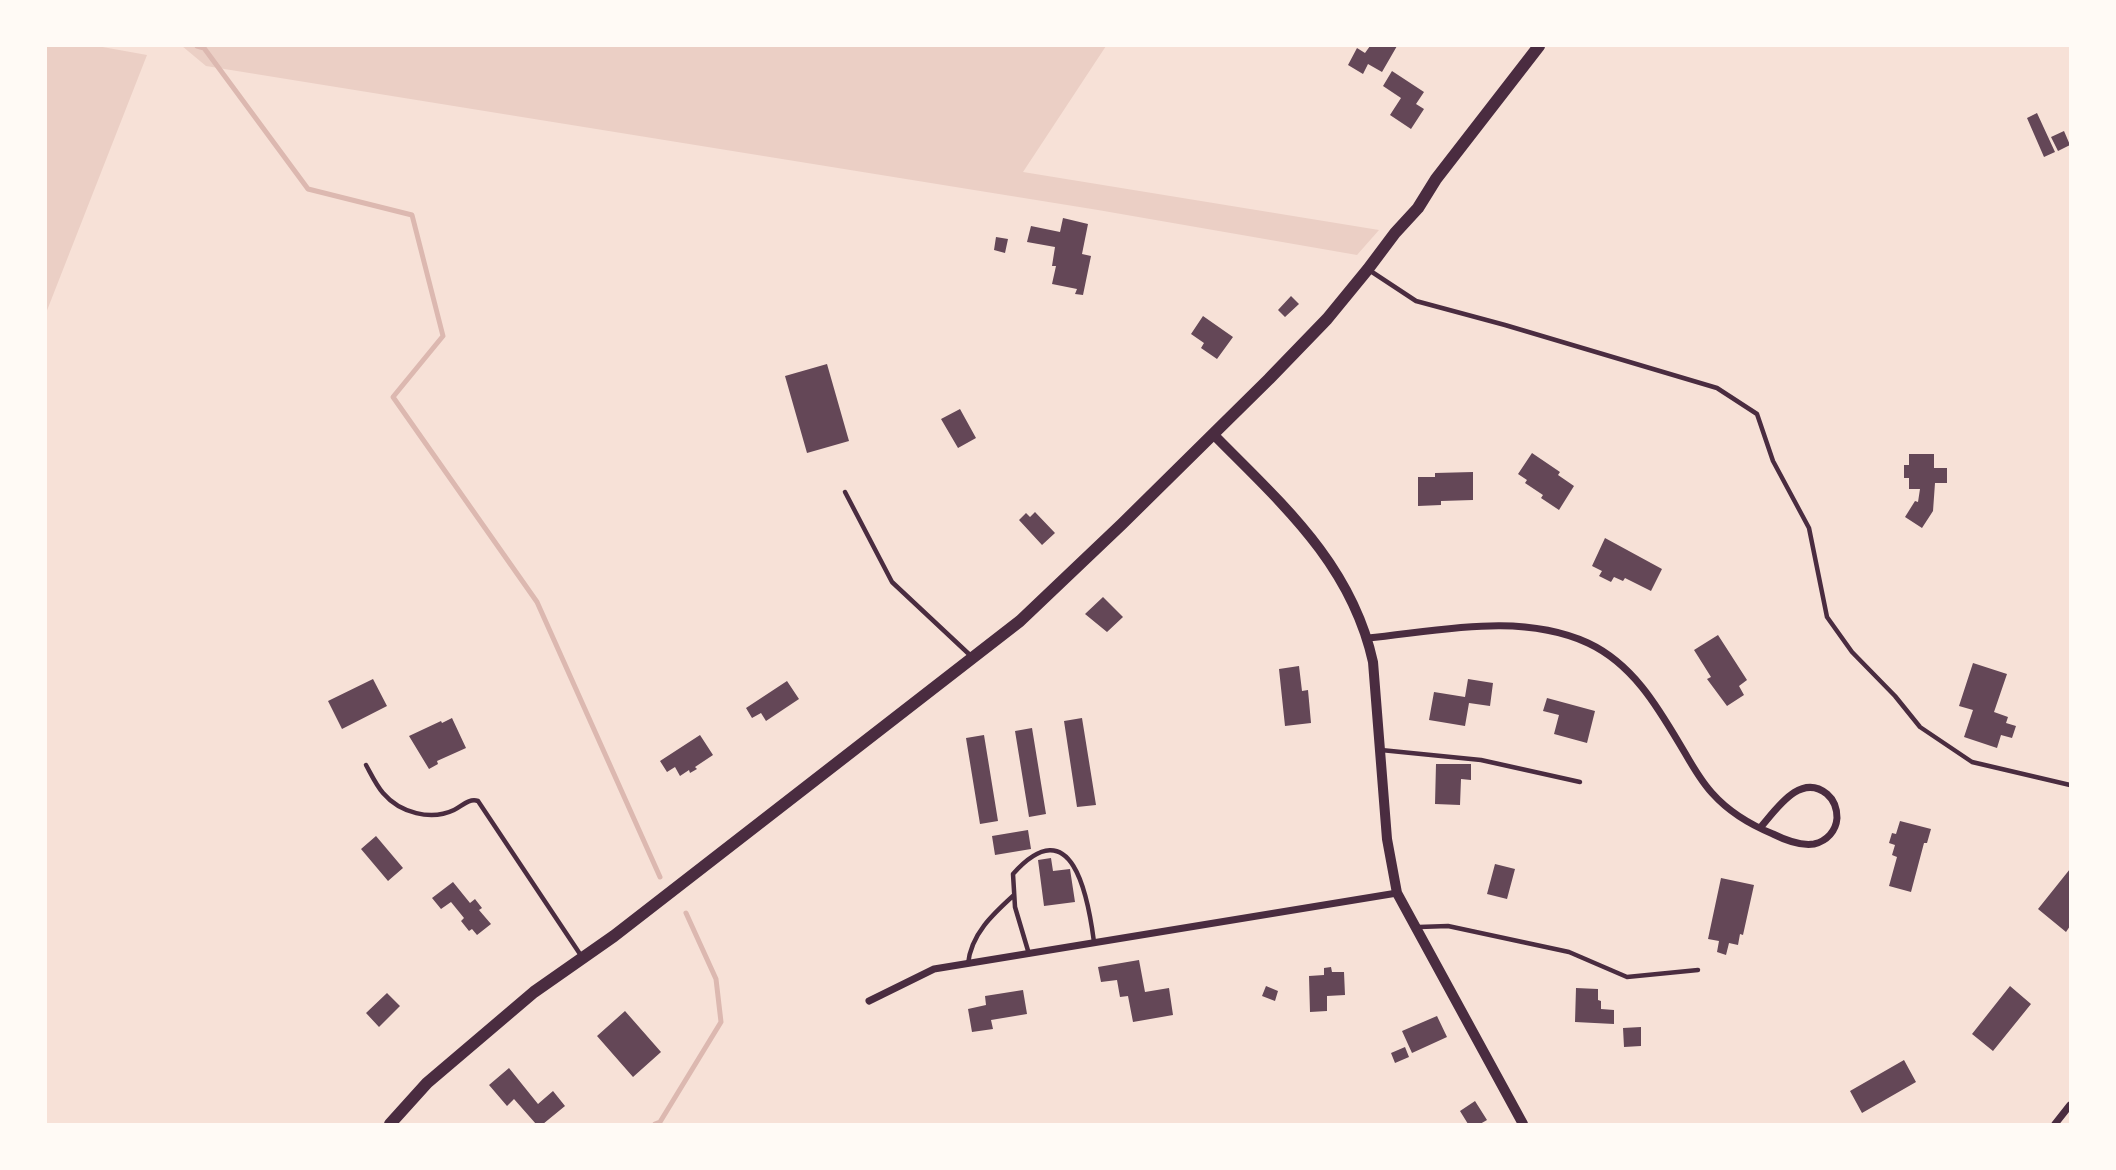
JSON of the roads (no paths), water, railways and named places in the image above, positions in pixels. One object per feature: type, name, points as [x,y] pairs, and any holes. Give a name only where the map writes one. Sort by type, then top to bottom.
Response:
[{"type":"main road","points":[[390,1125],[427,1083],[534,992],[614,936],[1020,621],[1301,346],[1418,208],[1436,179],[1539,46]]},
{"type":"street","points":[[1213,434],[1295,518],[1317,544],[1346,588],[1368,638],[1375,673],[1387,839],[1397,893],[1523,1125]]},
{"type":"street","points":[[1368,638],[1488,626],[1519,626],[1547,630],[1589,644],[1620,664],[1645,690],[1701,780],[1726,806],[1760,828],[1782,838],[1812,844],[1824,840],[1832,832],[1837,820],[1836,808],[1821,790],[1803,788],[1787,798],[1760,828]]},
{"type":"street","points":[[869,1001],[934,969],[1397,893]]},
{"type":"street","points":[[2055,1125],[2070,1105]]},
{"type":"lane","points":[[1368,269],[1416,301],[1717,388],[1757,414],[1773,461],[1809,528],[1827,617],[1852,652],[1895,696],[1920,727],[1972,762],[2070,785]]},
{"type":"lane","points":[[845,492],[892,582],[972,657]]},
{"type":"lane","points":[[1380,750],[1481,760],[1580,782]]},
{"type":"lane","points":[[366,765],[384,794],[420,815],[438,815],[471,800],[478,801],[582,958]]},
{"type":"lane","points":[[1029,954],[1015,907],[1013,874],[1022,863],[1042,850],[1056,850],[1070,859],[1078,872],[1090,910],[1094,943]]},
{"type":"lane","points":[[968,964],[969,952],[979,931],[1014,894]]},
{"type":"lane","points":[[1414,927],[1448,926],[1569,952],[1627,977],[1698,970]]},
{"type":"waterway","points":[[197,46],[204,48],[308,189],[412,215],[443,336],[393,397],[537,602],[660,877]]},
{"type":"waterway","points":[[655,1124],[660,1122],[721,1022],[716,979],[686,913]]}]
